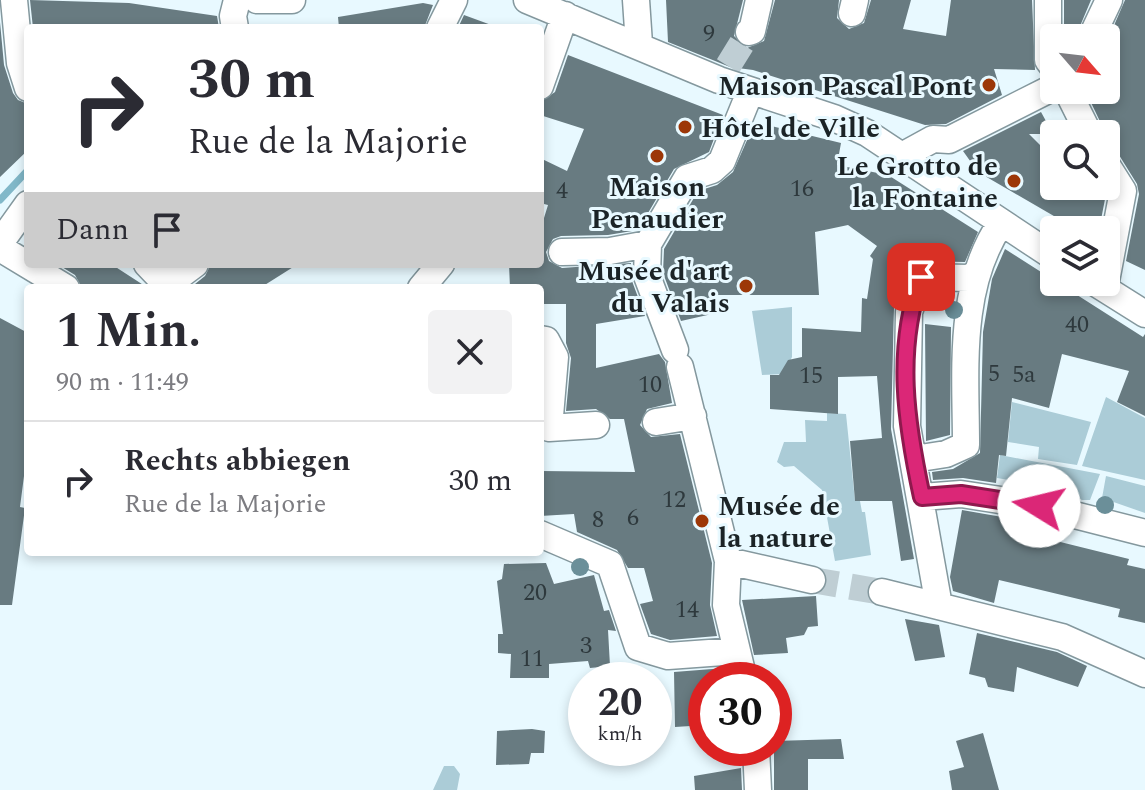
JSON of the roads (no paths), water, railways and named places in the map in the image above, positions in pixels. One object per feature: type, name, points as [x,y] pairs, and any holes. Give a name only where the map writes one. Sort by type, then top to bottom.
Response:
[{"type":"street","points":[[14,0],[24,76]]},
{"type":"street","points":[[234,24],[237,0]]},
{"type":"street","points":[[257,0],[292,0]]},
{"type":"street","points":[[442,24],[454,0]]},
{"type":"street","points":[[527,0],[724,73],[750,92],[834,118],[867,133],[1040,248]]},
{"type":"street","points":[[636,0],[639,44]]},
{"type":"street","points":[[749,32],[752,31],[759,0]]},
{"type":"street","points":[[1048,0],[1048,24]]},
{"type":"street","points":[[1098,24],[1109,0]]},
{"type":"street","points":[[544,75],[565,15]]},
{"type":"street","points":[[740,662],[726,605],[728,561],[678,358],[647,276],[648,244],[687,178],[712,170],[722,161],[750,92]]},
{"type":"street","points":[[902,156],[933,139],[949,140],[1040,94]]},
{"type":"street","points":[[1117,216],[1123,191],[1120,186]]},
{"type":"street","points":[[914,459],[946,454],[966,445],[966,330],[977,273],[1001,223]]},
{"type":"street","points":[[8,228],[24,245]]},
{"type":"street","points":[[551,251],[598,252],[648,244]]},
{"type":"street","points":[[47,268],[62,284]]},
{"type":"street","points":[[157,277],[183,268]]},
{"type":"street","points":[[424,284],[438,268]]},
{"type":"street","points":[[939,606],[907,426],[909,312],[921,277],[969,278],[977,273]]},
{"type":"street","points":[[1120,296],[1145,314]]},
{"type":"street","points":[[544,340],[555,357],[545,430],[596,425]]},
{"type":"street","points":[[656,422],[693,416]]},
{"type":"street","points":[[922,497],[961,494],[1039,506],[1145,533]]},
{"type":"street","points":[[544,536],[610,564],[638,647],[668,656],[737,651]]},
{"type":"street","points":[[597,558],[614,618]]},
{"type":"street","points":[[728,561],[812,580]]},
{"type":"street","points":[[882,592],[1062,637],[1145,674]]},
{"type":"street","points":[[757,766],[758,790]]},
{"type":"waterway","points":[[0,200],[24,174]]},
{"type":"tunnel","points":[[728,66],[749,32]]},
{"type":"tunnel","points":[[812,580],[882,592]]},
{"type":"place","name":"Maison Pascal Pont","points":[[989,85]]},
{"type":"place","name":"Hôtel de Ville","points":[[685,127]]},
{"type":"place","name":"Maison Penaudier","points":[[657,156]]},
{"type":"place","name":"Le Grotto de la Fontaine","points":[[1014,181]]},
{"type":"place","name":"Musée d'art du Valais","points":[[746,286]]},
{"type":"place","name":"Musée de la nature","points":[[702,521]]}]
